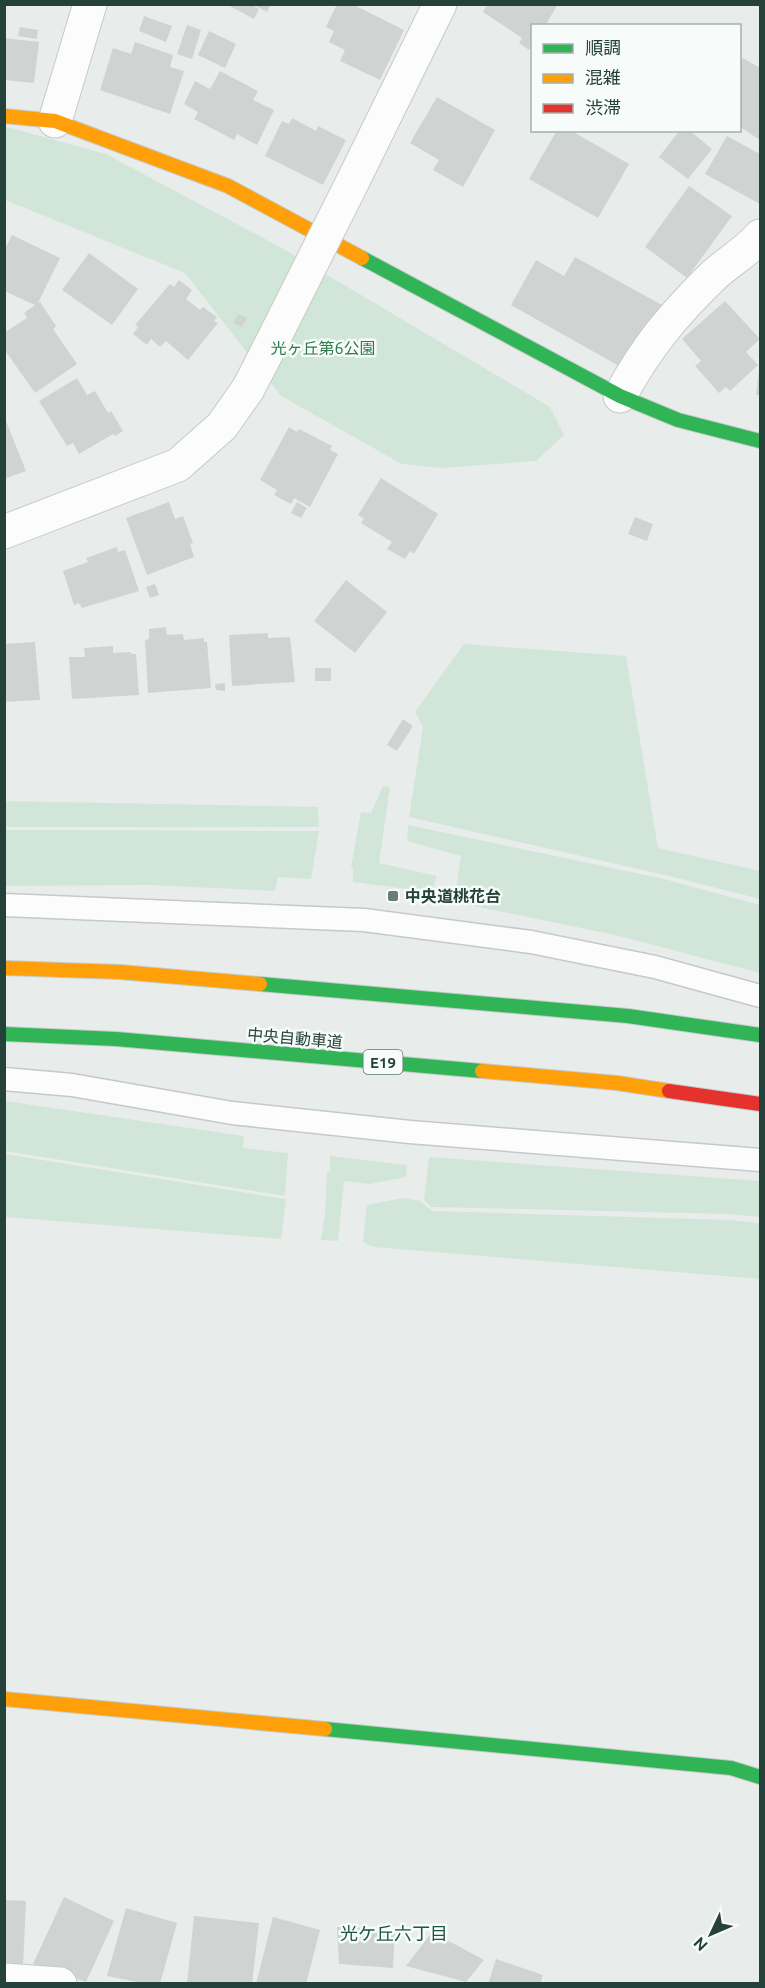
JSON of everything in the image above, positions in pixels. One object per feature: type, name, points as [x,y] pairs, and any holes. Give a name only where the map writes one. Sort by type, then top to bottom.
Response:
[{"type":"main road","points":[[4,116],[55,121],[228,186],[620,396],[678,420],[760,441]]},
{"type":"main road","points":[[4,968],[120,972],[628,1016],[760,1035]]},
{"type":"main road","name":"中央自動車道","points":[[4,1034],[116,1039],[617,1083],[760,1104]]},
{"type":"main road","points":[[4,1699],[731,1768],[760,1777]]},
{"type":"street","points":[[55,121],[90,4]]},
{"type":"street","points":[[4,532],[178,465],[222,426],[248,389],[263,360],[440,4]]},
{"type":"street","points":[[620,396],[637,363],[673,318],[712,277],[760,236]]},
{"type":"street","points":[[4,1980],[60,1983]]},
{"type":"lane","points":[[4,905],[364,920],[531,942],[655,967],[760,996]]},
{"type":"lane","points":[[4,1079],[72,1085],[244,1115],[410,1132],[760,1160]]},
{"type":"green space","name":"光ヶ丘第6公園","points":[[7,127],[106,154],[280,247],[550,407],[564,435],[536,461],[441,468],[402,464],[281,396],[185,273],[5,200],[4,131]]},
{"type":"green space","points":[[464,644],[626,656],[658,848],[760,871],[760,899],[409,817],[423,727],[415,712]]},
{"type":"green space","points":[[383,786],[390,787],[379,863],[437,876],[431,892],[353,882],[353,868],[351,867],[361,812],[371,813]]},
{"type":"green space","points":[[5,801],[318,807],[319,827],[5,827]]},
{"type":"green space","points":[[408,825],[664,879],[760,905],[760,973],[615,935],[454,902],[461,856],[407,841]]},
{"type":"green space","points":[[5,830],[319,831],[311,879],[278,877],[275,891],[149,885],[5,886]]},
{"type":"green space","points":[[5,1101],[244,1136],[243,1148],[288,1153],[285,1196],[5,1151]]},
{"type":"green space","points":[[5,1154],[286,1199],[281,1239],[5,1217]]},
{"type":"green space","points":[[330,1156],[407,1165],[406,1177],[370,1184],[344,1181],[338,1241],[321,1240]]},
{"type":"green space","points":[[429,1157],[760,1181],[760,1217],[729,1214],[431,1207],[424,1200]]},
{"type":"green space","points":[[403,1198],[420,1201],[432,1211],[729,1220],[760,1223],[760,1279],[373,1247],[363,1242],[367,1205]]},
{"type":"building","points":[[226,4],[250,4],[259,9],[254,19]]},
{"type":"building","points":[[252,4],[271,4],[267,12]]},
{"type":"building","points":[[337,4],[352,4],[404,30],[380,80],[340,61],[345,50],[329,42],[334,31],[326,27]]},
{"type":"building","points":[[488,4],[558,4],[546,24],[531,24],[529,50],[519,43],[522,38],[483,12]]},
{"type":"building","points":[[144,16],[172,26],[166,42],[139,31]]},
{"type":"building","points":[[187,25],[201,30],[192,59],[177,54]]},
{"type":"building","points":[[20,27],[38,30],[37,39],[18,36]]},
{"type":"building","points":[[209,31],[236,44],[225,68],[198,55]]},
{"type":"building","points":[[4,38],[39,42],[34,83],[4,80]]},
{"type":"building","points":[[135,42],[173,55],[170,67],[184,71],[170,114],[100,90],[113,48],[131,54]]},
{"type":"building","points":[[743,58],[760,68],[760,140],[741,128],[741,62]]},
{"type":"building","points":[[220,71],[258,91],[253,100],[274,110],[257,145],[237,134],[234,140],[194,119],[198,112],[184,104],[195,81],[210,89]]},
{"type":"building","points":[[437,97],[495,130],[463,187],[433,170],[439,160],[410,143]]},
{"type":"building","points":[[292,118],[316,131],[318,126],[346,140],[323,185],[265,156],[282,121],[289,124]]},
{"type":"building","points":[[556,132],[573,132],[629,164],[598,218],[529,179]]},
{"type":"building","points":[[678,132],[691,132],[712,149],[688,179],[659,157]]},
{"type":"building","points":[[727,136],[760,154],[760,204],[705,174]]},
{"type":"building","points":[[689,186],[732,216],[687,278],[645,247]]},
{"type":"building","points":[[12,235],[60,258],[38,303],[40,302],[56,326],[53,329],[77,364],[35,393],[4,349],[4,333],[27,318],[24,313],[35,305],[4,291],[4,251]]},
{"type":"building","points":[[89,253],[138,289],[112,325],[62,290]]},
{"type":"building","points":[[575,257],[662,305],[626,370],[511,305],[536,260],[564,276]]},
{"type":"building","points":[[179,280],[192,290],[186,299],[200,310],[203,307],[217,317],[214,321],[218,323],[188,360],[166,341],[160,347],[151,339],[147,345],[133,334],[138,327],[135,325],[170,284],[174,287]]},
{"type":"building","points":[[725,301],[760,339],[746,352],[758,365],[730,391],[726,387],[719,393],[695,366],[701,361],[682,339]]},
{"type":"building","points":[[238,314],[247,318],[242,327],[233,323]]},
{"type":"building","points":[[759,371],[760,395],[756,395]]},
{"type":"building","points":[[77,378],[87,395],[95,391],[108,413],[111,411],[123,431],[115,436],[113,434],[79,454],[73,443],[67,446],[39,401]]},
{"type":"building","points":[[4,416],[26,471],[4,479]]},
{"type":"building","points":[[289,427],[297,432],[299,429],[332,446],[330,450],[338,454],[310,507],[294,498],[291,504],[274,495],[277,490],[260,480]]},
{"type":"building","points":[[381,478],[438,514],[414,554],[410,551],[405,559],[387,549],[392,542],[361,523],[364,519],[358,515]]},
{"type":"building","points":[[169,502],[175,519],[183,516],[193,543],[190,544],[194,557],[147,575],[126,518]]},
{"type":"building","points":[[297,502],[307,508],[301,518],[291,513]]},
{"type":"building","points":[[635,517],[653,524],[647,541],[628,534]]},
{"type":"building","points":[[117,547],[118,552],[125,550],[139,591],[82,608],[79,603],[74,605],[63,571],[88,562],[86,558]]},
{"type":"building","points":[[346,580],[387,612],[355,653],[314,621]]},
{"type":"building","points":[[155,584],[159,595],[150,598],[146,587]]},
{"type":"building","points":[[166,627],[167,635],[183,634],[184,640],[204,638],[204,642],[207,642],[211,688],[148,693],[145,640],[149,639],[149,629]]},
{"type":"building","points":[[268,633],[268,638],[290,637],[295,682],[232,686],[229,635]]},
{"type":"building","points":[[35,642],[40,700],[4,702],[4,644]]},
{"type":"building","points":[[113,646],[113,653],[136,654],[139,695],[72,699],[69,657],[85,657],[84,648]]},
{"type":"building","points":[[315,668],[331,668],[331,681],[315,681]]},
{"type":"building","points":[[225,683],[225,691],[216,690],[215,684]]},
{"type":"building","points":[[403,719],[413,726],[397,751],[387,745]]},
{"type":"building","points":[[64,1897],[114,1921],[86,1982],[33,1964]]},
{"type":"building","points":[[4,1900],[26,1901],[23,1967],[4,1966]]},
{"type":"building","points":[[126,1908],[177,1923],[160,1984],[147,1984],[107,1976]]},
{"type":"building","points":[[194,1916],[259,1923],[252,1984],[187,1984]]},
{"type":"building","points":[[273,1917],[320,1930],[306,1984],[256,1984]]},
{"type":"building","points":[[337,1927],[395,1929],[393,1968],[339,1964]]},
{"type":"building","points":[[432,1932],[484,1960],[466,1982],[406,1966]]},
{"type":"building","points":[[496,1959],[543,1975],[540,1984],[488,1984]]},
{"type":"traffic: fast","points":[[362,258],[620,396],[678,420],[760,441]]},
{"type":"traffic: fast","points":[[260,984],[628,1016],[760,1035]]},
{"type":"traffic: fast","points":[[4,1034],[116,1039],[482,1071]]},
{"type":"traffic: fast","points":[[325,1729],[731,1768],[760,1777]]},
{"type":"traffic: slow","points":[[4,116],[55,121],[228,186],[362,258]]},
{"type":"traffic: slow","points":[[4,968],[120,972],[260,984]]},
{"type":"traffic: slow","points":[[482,1071],[617,1083],[669,1091]]},
{"type":"traffic: slow","points":[[4,1699],[325,1729]]},
{"type":"traffic: jam","points":[[669,1091],[760,1104]]},
{"type":"place","name":"中央道桃花台","points":[[393,896]]},
{"type":"district","name":"光ケ丘六丁目","points":[[394,1933]]}]
